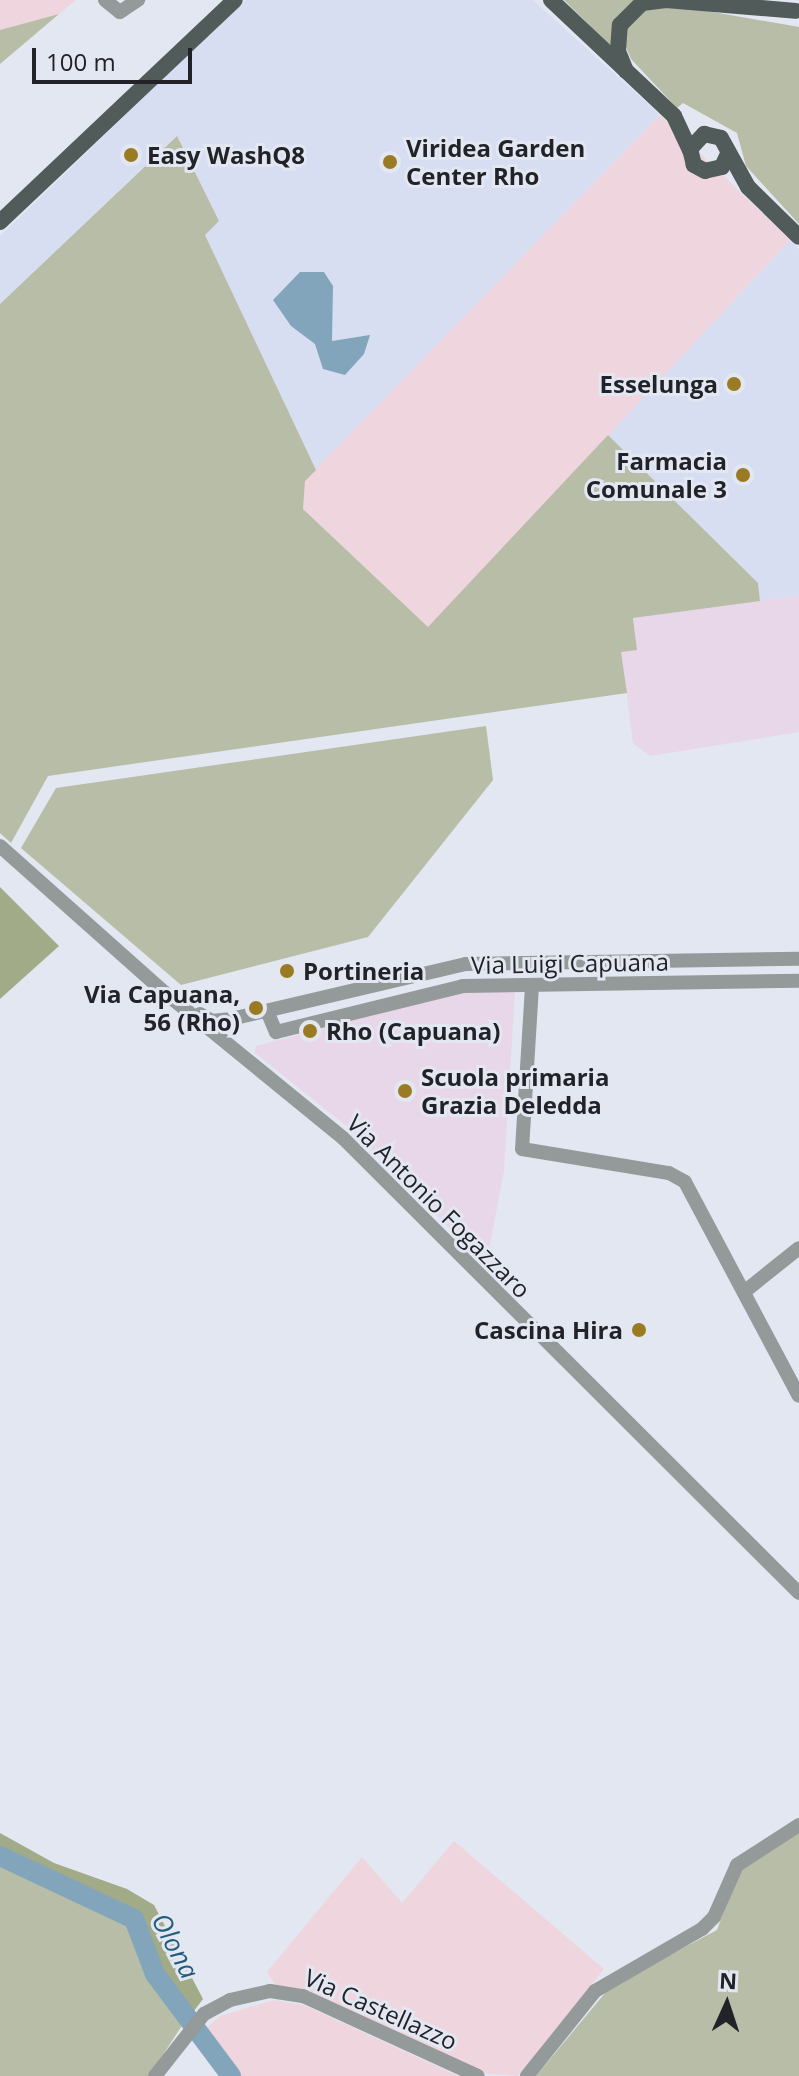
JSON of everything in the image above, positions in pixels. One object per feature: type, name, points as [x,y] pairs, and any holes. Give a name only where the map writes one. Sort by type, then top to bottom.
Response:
[{"type":"main road","points":[[0,222],[235,0]]},
{"type":"main road","points":[[551,0],[674,116],[725,143],[728,154],[751,192]]},
{"type":"main road","points":[[626,71],[618,32],[625,15],[642,3],[666,0],[798,11]]},
{"type":"main road","points":[[755,0],[798,11]]},
{"type":"main road","points":[[674,116],[694,165],[728,176],[751,192],[799,237]]},
{"type":"main road","points":[[690,151],[700,136],[714,135]]},
{"type":"main road","points":[[709,172],[722,167],[728,154]]},
{"type":"street","points":[[105,0],[120,12],[138,0]]},
{"type":"street","points":[[0,846],[163,987],[207,1019],[231,1019],[237,1053]]},
{"type":"street","name":"Via Luigi Capuana","points":[[231,1019],[466,964],[799,959]]},
{"type":"street","name":"Via Luigi Capuana","points":[[267,1011],[276,1032],[463,986],[799,981]]},
{"type":"street","points":[[532,986],[522,1149],[676,1176],[691,1188],[799,1396]]},
{"type":"street","name":"Via Antonio Fogazzaro","points":[[163,987],[237,1053],[343,1138],[799,1593]]},
{"type":"street","points":[[744,1292],[799,1248]]},
{"type":"street","points":[[527,2076],[603,1983],[702,1929],[714,1917],[737,1865],[799,1825]]},
{"type":"street","name":"Via Castellazzo","points":[[155,2076],[177,2042],[204,2014],[244,1996],[291,1992],[478,2076]]},
{"type":"shaded area","points":[[0,0],[76,0],[59,14],[0,30]]},
{"type":"shaded area","points":[[245,0],[533,0],[660,115],[316,470],[205,235],[219,221],[176,136],[0,304],[0,236]]},
{"type":"shaded area","points":[[660,115],[790,240],[429,628],[303,509],[305,480]]},
{"type":"shaded area","points":[[790,240],[799,249],[799,595],[760,601],[758,583],[608,435]]},
{"type":"shaded area","points":[[300,272],[324,272],[333,286],[332,341],[370,335],[364,354],[345,375],[323,369],[315,344],[291,326],[273,300]]},
{"type":"shaded area","points":[[799,595],[799,732],[650,756],[633,743],[621,652],[637,649],[633,618]]},
{"type":"shaded area","name":"Scuola primaria Grazia Deledda","points":[[467,990],[515,992],[504,1171],[486,1265],[349,1128],[255,1053],[256,1046]]},
{"type":"shaded area","points":[[454,1841],[604,1969],[518,2076],[481,2073],[276,1986],[267,1972],[362,1857],[402,1903]]},
{"type":"shaded area","points":[[274,2000],[304,2005],[458,2076],[232,2076],[201,2033],[220,2016]]},
{"type":"green space","points":[[564,0],[642,0],[614,49]]},
{"type":"green space","points":[[673,5],[799,27],[799,224],[746,166],[737,133],[683,103],[677,108],[631,59],[624,42],[627,26],[640,10]]},
{"type":"green space","points":[[59,14],[0,64],[0,30]]},
{"type":"green space","points":[[177,136],[219,221],[205,235],[316,470],[305,481],[303,509],[428,627],[608,435],[758,583],[760,601],[633,618],[637,650],[621,652],[627,693],[48,776],[11,843],[0,833],[0,304]]},
{"type":"green space","points":[[486,726],[493,780],[368,937],[181,985],[21,848],[56,788]]},
{"type":"green space","points":[[0,887],[59,946],[0,999]]},
{"type":"green space","points":[[799,1832],[799,2076],[536,2076],[610,1987],[717,1930],[739,1870]]},
{"type":"green space","points":[[0,1833],[54,1863],[127,1889],[154,1905],[203,1999],[190,2016],[159,1971],[139,1915],[6,1856],[0,1852]]},
{"type":"green space","points":[[0,1865],[115,1914],[133,1928],[148,1978],[183,2024],[149,2076],[0,2076]]},
{"type":"waterway","name":"Olona","points":[[0,1856],[134,1919],[155,1974],[231,2076]]},
{"type":"place","name":"Easy WashQ8","points":[[131,155]]},
{"type":"place","name":"Viridea Garden Center Rho","points":[[390,162]]},
{"type":"place","name":"Esselunga","points":[[734,384]]},
{"type":"place","name":"Farmacia Comunale 3","points":[[743,475]]},
{"type":"place","name":"Portineria","points":[[287,971]]},
{"type":"place","name":"Via Capuana, 56 (Rho)","points":[[256,1008]]},
{"type":"place","name":"Rho (Capuana)","points":[[310,1031]]},
{"type":"place","name":"Scuola primaria Grazia Deledda","points":[[405,1091]]},
{"type":"place","name":"Cascina Hira","points":[[639,1330]]}]
